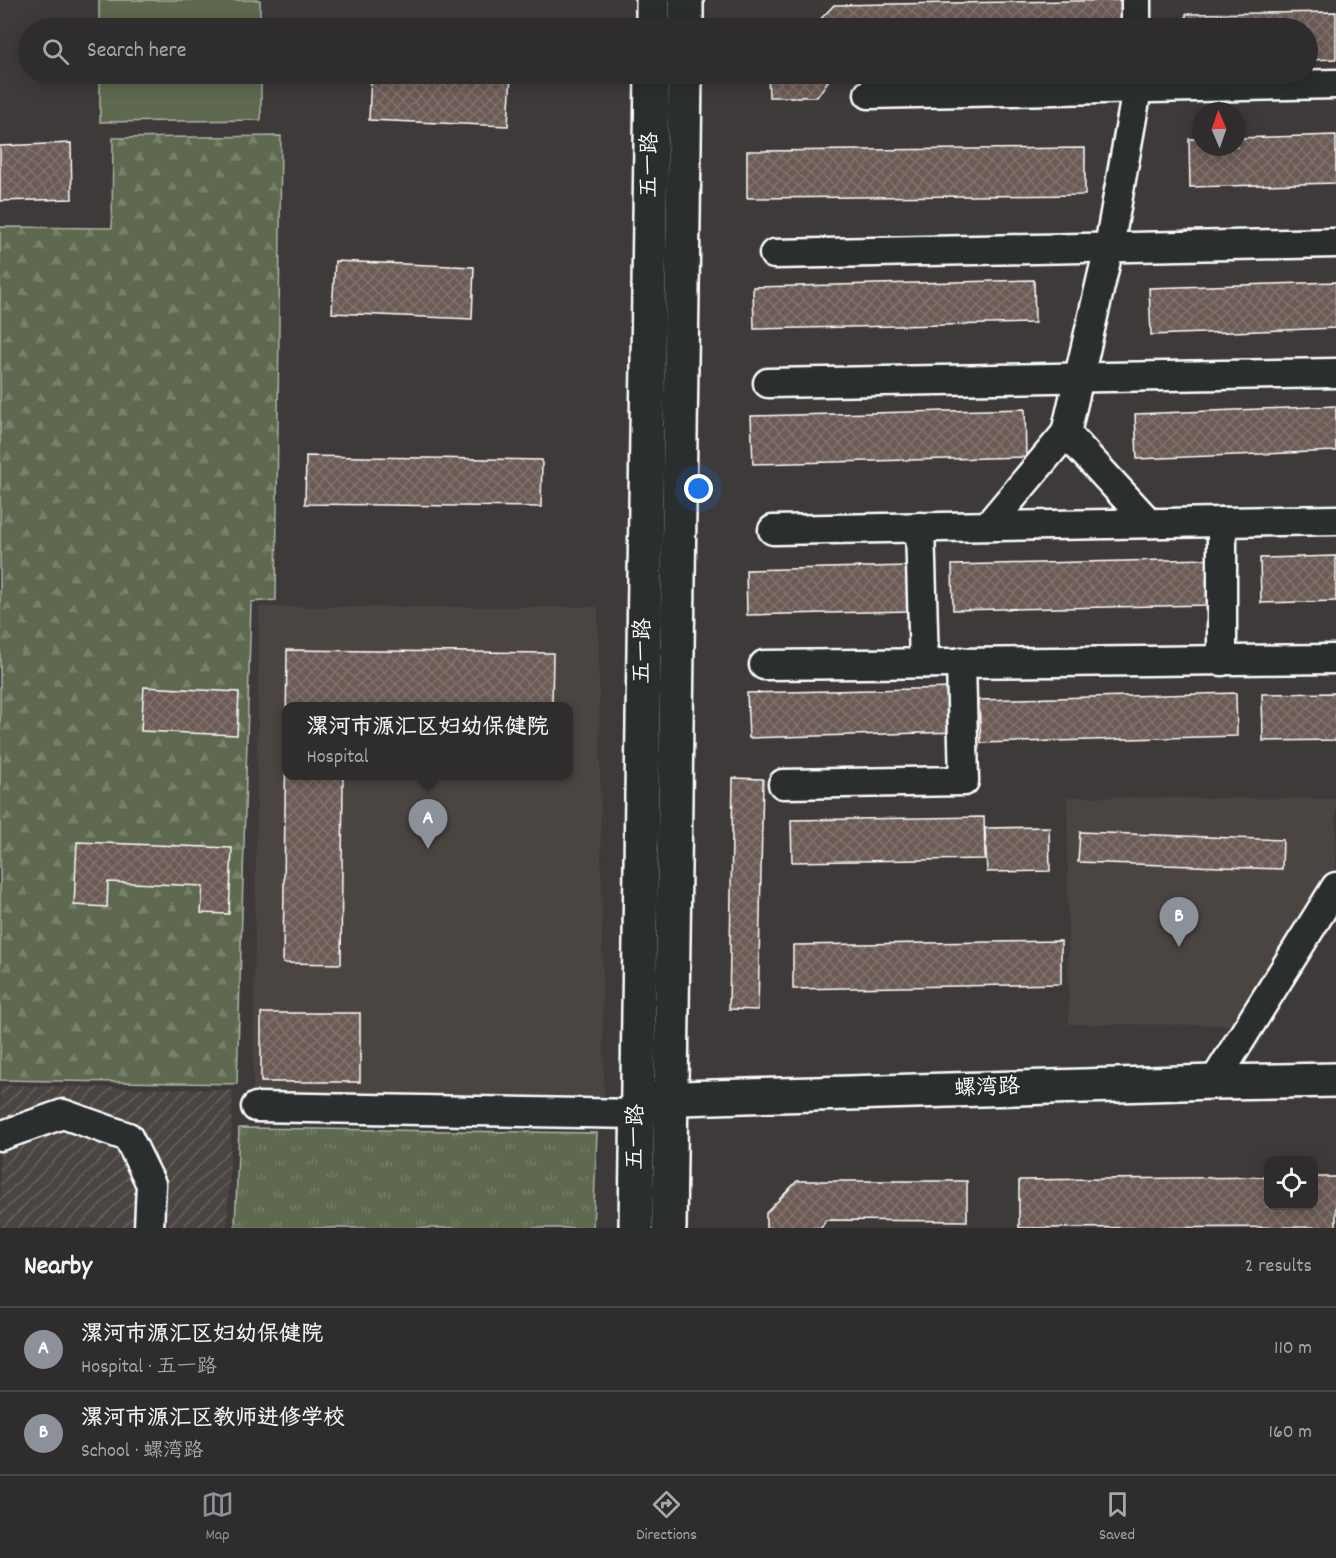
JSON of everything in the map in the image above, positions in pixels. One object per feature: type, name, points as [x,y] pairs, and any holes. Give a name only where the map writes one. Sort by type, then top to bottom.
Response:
[{"type":"street","points":[[653,0],[653,18]]},
{"type":"street","points":[[686,0],[686,18]]},
{"type":"street","points":[[1136,0],[1136,18]]},
{"type":"street","name":"五一路","points":[[636,1228],[652,84]]},
{"type":"street","name":"五一路","points":[[669,1228],[685,84]]},
{"type":"street","points":[[869,94],[1075,84]]},
{"type":"street","points":[[988,526],[1066,433],[1109,247],[1136,84]]},
{"type":"street","points":[[1318,84],[1336,84]]},
{"type":"street","points":[[774,254],[1336,243]]},
{"type":"street","points":[[768,383],[1336,373]]},
{"type":"street","points":[[1066,433],[1149,523]]},
{"type":"street","points":[[773,530],[1336,520]]},
{"type":"street","points":[[1222,522],[1222,661]]},
{"type":"street","points":[[920,527],[924,663]]},
{"type":"street","points":[[764,665],[1336,659]]},
{"type":"street","points":[[783,784],[964,781],[960,662]]},
{"type":"street","points":[[1214,1082],[1336,887]]},
{"type":"street","name":"螺湾路","points":[[637,1106],[671,1098],[1336,1080]]},
{"type":"street","points":[[256,1107],[637,1106]]},
{"type":"street","points":[[0,1136],[63,1114],[128,1137],[151,1184],[149,1228]]},
{"type":"shaded area","points":[[259,607],[598,607],[604,1096],[253,1091]]},
{"type":"shaded area","points":[[1067,797],[1336,799],[1336,869],[1242,1025],[1069,1024]]},
{"type":"shaded area","points":[[0,1085],[233,1090],[227,1228],[0,1228]]},
{"type":"green space","points":[[99,0],[260,0],[260,18],[99,18]]},
{"type":"green space","points":[[100,84],[261,84],[261,120],[100,122]]},
{"type":"green space","points":[[281,136],[276,600],[251,602],[237,1084],[0,1080],[0,227],[112,228],[113,138]]},
{"type":"green space","points":[[239,1128],[597,1133],[593,1228],[235,1228]]},
{"type":"building","points":[[1130,0],[1130,18],[822,18],[834,5]]},
{"type":"building","points":[[1336,12],[1336,59],[1318,60],[1318,18],[1186,18],[1186,14]]},
{"type":"building","points":[[371,84],[510,84],[508,126],[369,120]]},
{"type":"building","points":[[768,84],[826,84],[817,97],[769,97]]},
{"type":"building","points":[[1336,135],[1336,183],[1190,187],[1189,139],[1192,139],[1192,156],[1246,156],[1246,138]]},
{"type":"building","points":[[71,143],[72,199],[0,201],[0,146]]},
{"type":"building","points":[[1085,148],[1085,195],[747,198],[747,151]]},
{"type":"building","points":[[335,261],[474,267],[472,319],[332,313]]},
{"type":"building","points":[[1034,280],[1035,323],[754,329],[753,287]]},
{"type":"building","points":[[1336,282],[1336,328],[1151,335],[1149,288]]},
{"type":"building","points":[[1336,406],[1336,451],[1137,459],[1135,414]]},
{"type":"building","points":[[1025,409],[1026,457],[753,464],[751,416]]},
{"type":"building","points":[[306,456],[542,460],[541,507],[305,504]]},
{"type":"building","points":[[1336,556],[1336,601],[1261,603],[1260,558]]},
{"type":"building","points":[[1208,559],[1209,605],[953,610],[952,565]]},
{"type":"building","points":[[908,566],[909,611],[747,615],[746,570]]},
{"type":"building","points":[[287,650],[553,653],[552,702],[286,702]]},
{"type":"building","points":[[144,687],[239,692],[237,735],[141,731]]},
{"type":"building","points":[[956,688],[957,732],[749,738],[747,693]]},
{"type":"building","points":[[1236,693],[1237,736],[981,743],[979,700]]},
{"type":"building","points":[[1336,693],[1336,740],[1263,741],[1262,694]]},
{"type":"building","points":[[733,778],[763,779],[758,1010],[729,1009]]},
{"type":"building","points":[[285,780],[343,780],[341,964],[283,963]]},
{"type":"building","points":[[984,817],[985,859],[792,862],[791,820]]},
{"type":"building","points":[[1049,827],[1050,871],[987,872],[985,828]]},
{"type":"building","points":[[1080,832],[1283,840],[1282,869],[1078,862]]},
{"type":"building","points":[[77,842],[232,848],[229,914],[201,913],[203,886],[108,882],[107,907],[74,905]]},
{"type":"building","points":[[1061,941],[1061,984],[793,989],[793,945]]},
{"type":"building","points":[[261,1013],[360,1013],[360,1082],[261,1082]]},
{"type":"building","points":[[1264,1177],[1264,1210],[1318,1210],[1318,1177],[1336,1177],[1336,1227],[1019,1228],[1019,1180]]},
{"type":"building","points":[[797,1181],[967,1181],[967,1221],[826,1220],[821,1228],[766,1228],[766,1213]]},
{"type":"place","name":"漯河市源汇区妇幼保健院","points":[[428,849]]},
{"type":"place","name":"漯河市源汇区教师进修学校","points":[[1179,947]]}]
